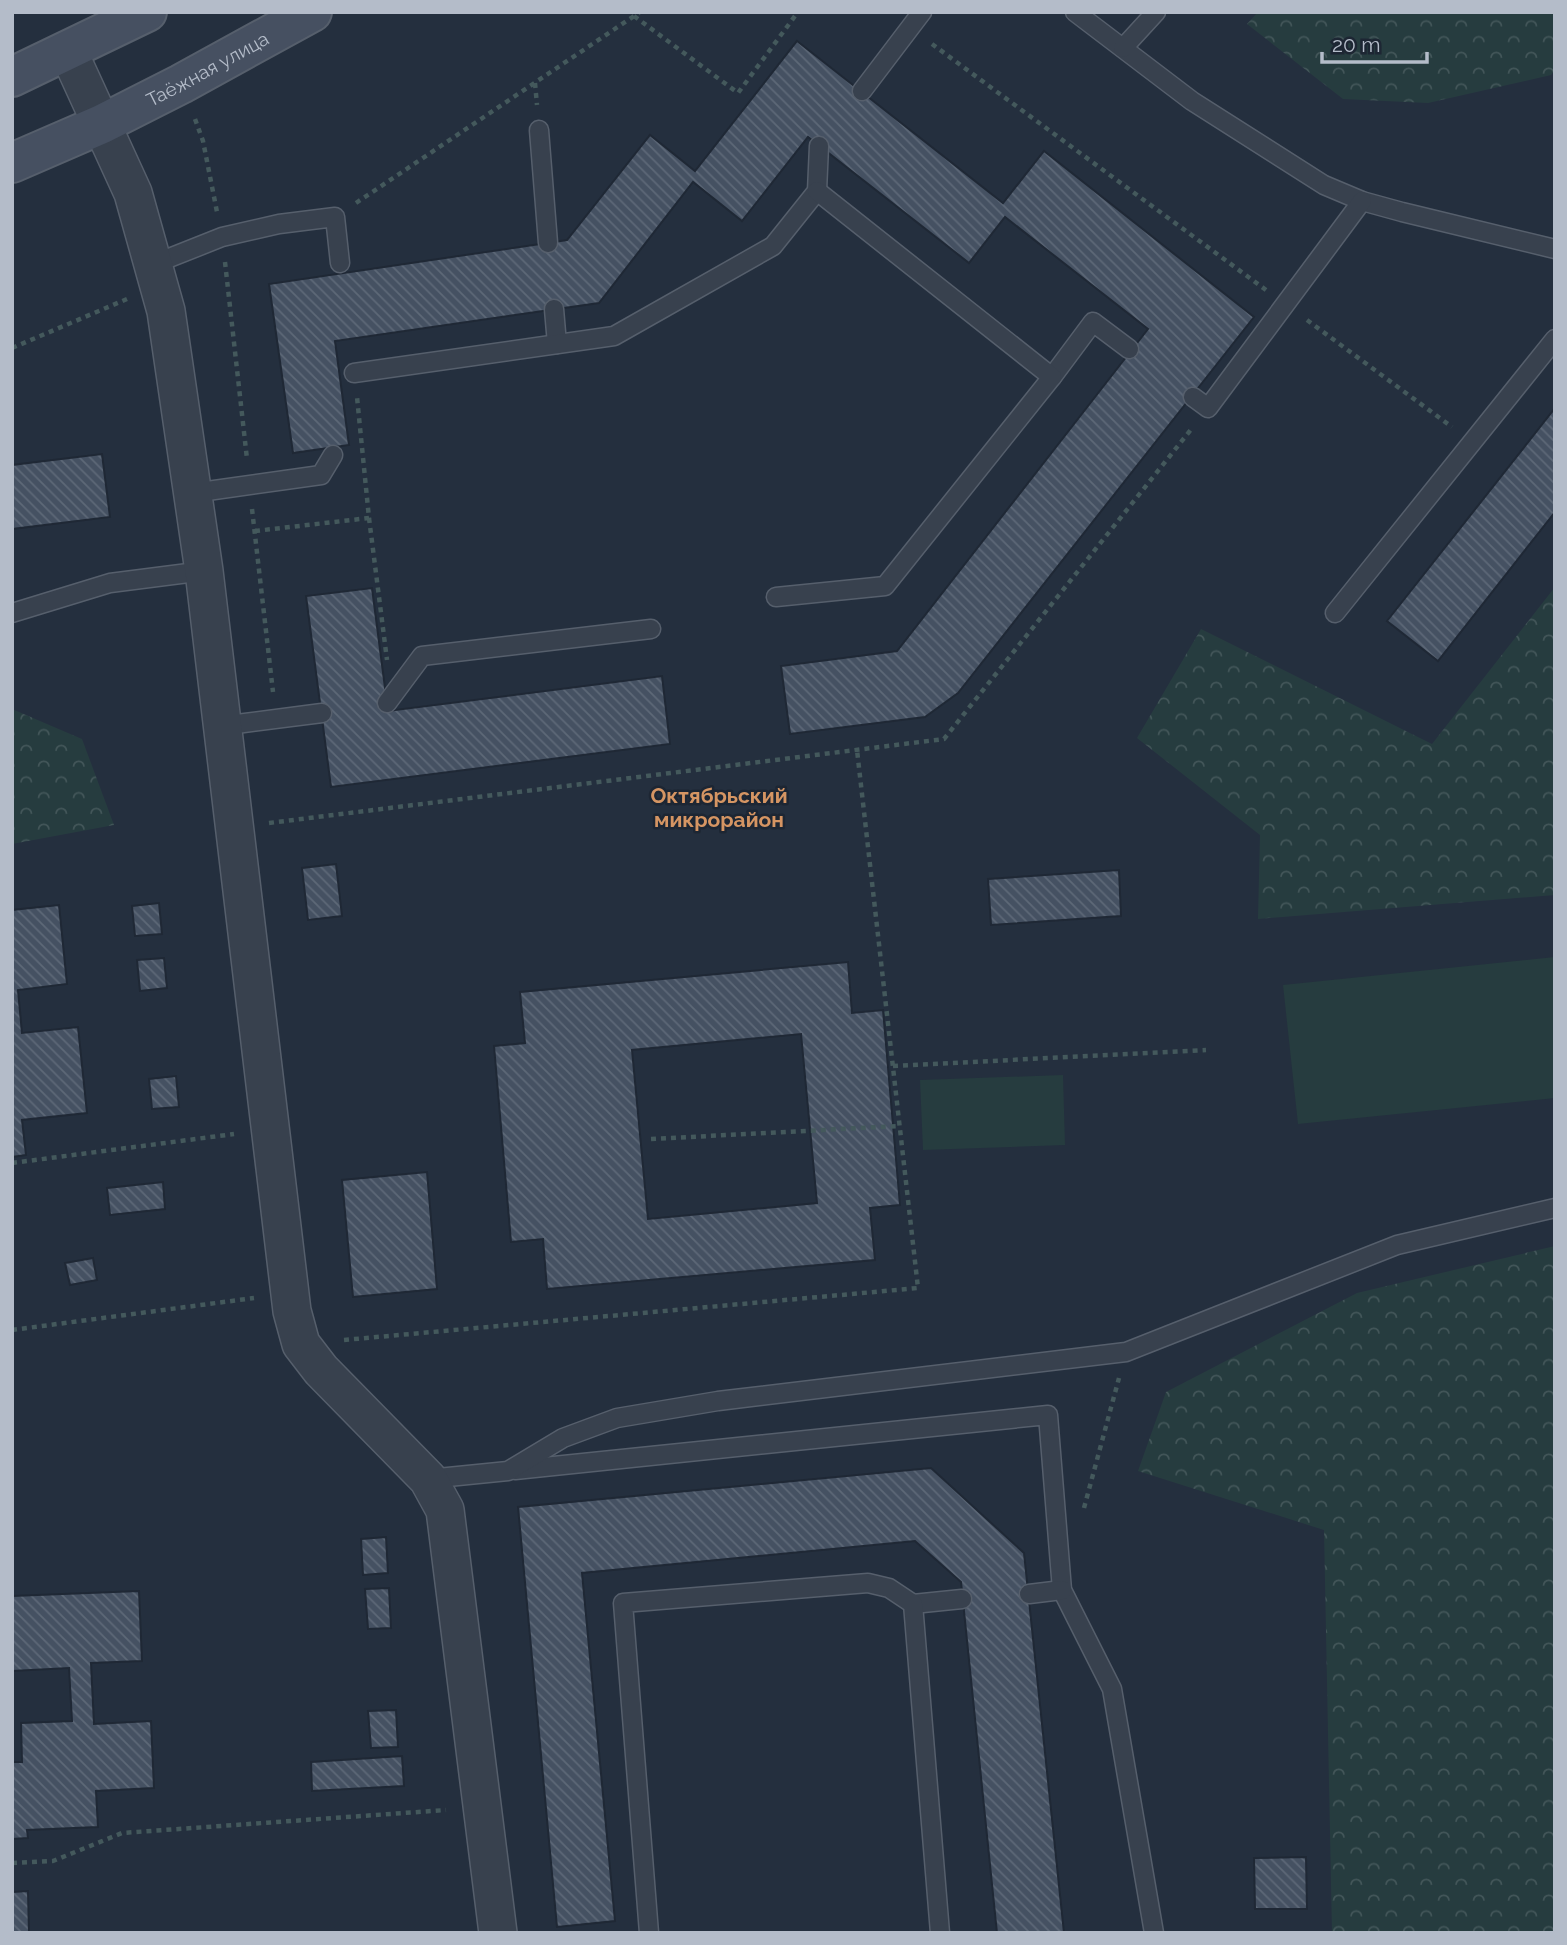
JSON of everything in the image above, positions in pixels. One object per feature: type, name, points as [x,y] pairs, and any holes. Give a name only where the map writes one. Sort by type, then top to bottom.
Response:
[{"type":"street","points":[[12,77],[147,12]]},
{"type":"street","name":"Таёжная улица","points":[[12,163],[102,124],[312,12]]},
{"type":"street","points":[[68,51],[133,193],[166,311],[204,571],[290,1293],[301,1344],[321,1370],[428,1479],[445,1510],[498,1933]]},
{"type":"lane","points":[[862,91],[922,12]]},
{"type":"lane","points":[[1075,12],[1192,101],[1324,186],[1362,201],[1555,249]]},
{"type":"lane","points":[[1123,48],[1156,12]]},
{"type":"lane","points":[[539,130],[548,243]]},
{"type":"lane","points":[[354,373],[614,336],[773,246],[817,191],[819,146]]},
{"type":"lane","points":[[817,191],[1052,377]]},
{"type":"lane","points":[[1193,397],[1208,408],[1362,201]]},
{"type":"lane","points":[[157,274],[222,237],[279,224],[335,217],[340,263]]},
{"type":"lane","points":[[554,309],[557,344]]},
{"type":"lane","points":[[776,597],[885,586],[1093,322],[1129,349]]},
{"type":"lane","points":[[1335,613],[1555,339]]},
{"type":"lane","points":[[193,493],[321,475],[333,456]]},
{"type":"lane","points":[[12,613],[110,583],[204,571]]},
{"type":"lane","points":[[389,700],[422,656],[651,629]]},
{"type":"lane","points":[[221,726],[322,713]]},
{"type":"lane","points":[[508,1471],[563,1438],[617,1418],[718,1401],[1126,1352],[1397,1245],[1555,1208]]},
{"type":"lane","points":[[428,1479],[1048,1415],[1062,1590],[1112,1689],[1154,1933]]},
{"type":"lane","points":[[649,1933],[623,1603],[868,1583],[889,1588],[913,1604],[962,1599]]},
{"type":"lane","points":[[1029,1594],[1062,1590]]},
{"type":"lane","points":[[913,1604],[940,1933]]},
{"type":"path","points":[[335,217],[640,12]]},
{"type":"path","points":[[634,16],[738,93],[798,12]]},
{"type":"path","points":[[910,27],[1472,442]]},
{"type":"path","points":[[12,348],[157,274]]},
{"type":"path","points":[[233,827],[944,739],[1208,408]]},
{"type":"path","points":[[369,518],[389,700]]},
{"type":"path","points":[[301,1344],[918,1288],[857,750]]},
{"type":"path","points":[[893,1066],[1206,1050]]},
{"type":"path","points":[[651,1139],[900,1126]]},
{"type":"path","points":[[12,1163],[270,1129]]},
{"type":"path","points":[[12,1330],[290,1293]]},
{"type":"path","points":[[1083,1511],[1126,1352]]},
{"type":"path","points":[[12,1863],[53,1861],[122,1833],[482,1808]]},
{"type":"green space","points":[[1258,12],[1555,12],[1555,70],[1551,75],[1428,103],[1343,99],[1247,24]]},
{"type":"green space","points":[[1555,587],[1555,895],[1258,919],[1260,835],[1137,738],[1201,629],[1432,744]]},
{"type":"green space","points":[[12,709],[82,739],[114,825],[12,844]]},
{"type":"green space","points":[[1555,957],[1555,1098],[1298,1124],[1283,985]]},
{"type":"green space","points":[[1063,1075],[1065,1145],[923,1150],[920,1080]]},
{"type":"green space","points":[[1555,1246],[1555,1933],[1332,1933],[1324,1530],[1138,1471],[1166,1392],[1357,1293]]},
{"type":"building","points":[[797,41],[1003,203],[1044,151],[1254,317],[958,693],[925,717],[790,734],[781,666],[897,651],[1148,329],[1005,217],[969,263],[808,137],[742,221],[693,182],[599,303],[335,341],[349,445],[293,453],[269,284],[567,240],[650,135],[695,171]]},
{"type":"building","points":[[1555,408],[1555,512],[1438,661],[1387,621]]},
{"type":"building","points":[[102,454],[110,517],[12,529],[12,465]]},
{"type":"building","points":[[372,588],[388,711],[662,676],[670,744],[331,787],[306,596]]},
{"type":"building","points":[[336,864],[342,916],[308,920],[302,868]]},
{"type":"building","points":[[1119,870],[1121,916],[991,925],[988,879]]},
{"type":"building","points":[[159,903],[162,934],[135,936],[132,906]]},
{"type":"building","points":[[59,905],[67,984],[18,990],[22,1033],[78,1027],[87,1113],[22,1120],[26,1155],[12,1157],[12,910]]},
{"type":"building","points":[[164,958],[167,988],[140,991],[137,960]]},
{"type":"building","points":[[848,962],[852,1013],[883,1010],[900,1205],[870,1208],[875,1260],[547,1289],[543,1239],[511,1242],[494,1046],[525,1043],[520,992]],"holes":[[[801,1034],[817,1203],[648,1219],[632,1050]]]},
{"type":"building","points":[[176,1076],[179,1107],[152,1109],[149,1079]]},
{"type":"building","points":[[427,1172],[437,1289],[353,1297],[342,1180]]},
{"type":"building","points":[[163,1182],[165,1209],[110,1215],[107,1188]]},
{"type":"building","points":[[93,1258],[97,1280],[70,1285],[65,1263]]},
{"type":"building","points":[[931,1468],[1024,1553],[1064,1933],[997,1933],[961,1582],[915,1541],[582,1573],[615,1921],[557,1927],[518,1507]]},
{"type":"building","points":[[386,1537],[388,1573],[363,1575],[361,1539]]},
{"type":"building","points":[[389,1588],[391,1628],[368,1629],[365,1589]]},
{"type":"building","points":[[139,1591],[142,1661],[91,1663],[94,1724],[151,1721],[154,1788],[96,1791],[98,1827],[27,1830],[28,1838],[12,1839],[12,1762],[22,1762],[21,1723],[72,1721],[69,1668],[12,1671],[12,1596]]},
{"type":"building","points":[[396,1710],[398,1747],[371,1748],[368,1711]]},
{"type":"building","points":[[402,1756],[404,1786],[312,1791],[311,1762]]},
{"type":"building","points":[[1306,1857],[1307,1909],[1255,1909],[1254,1858]]},
{"type":"building","points":[[28,1891],[29,1933],[12,1933],[12,1892]]},
{"type":"district","name":"Октябрьский микрорайон","points":[[719,808]]}]
